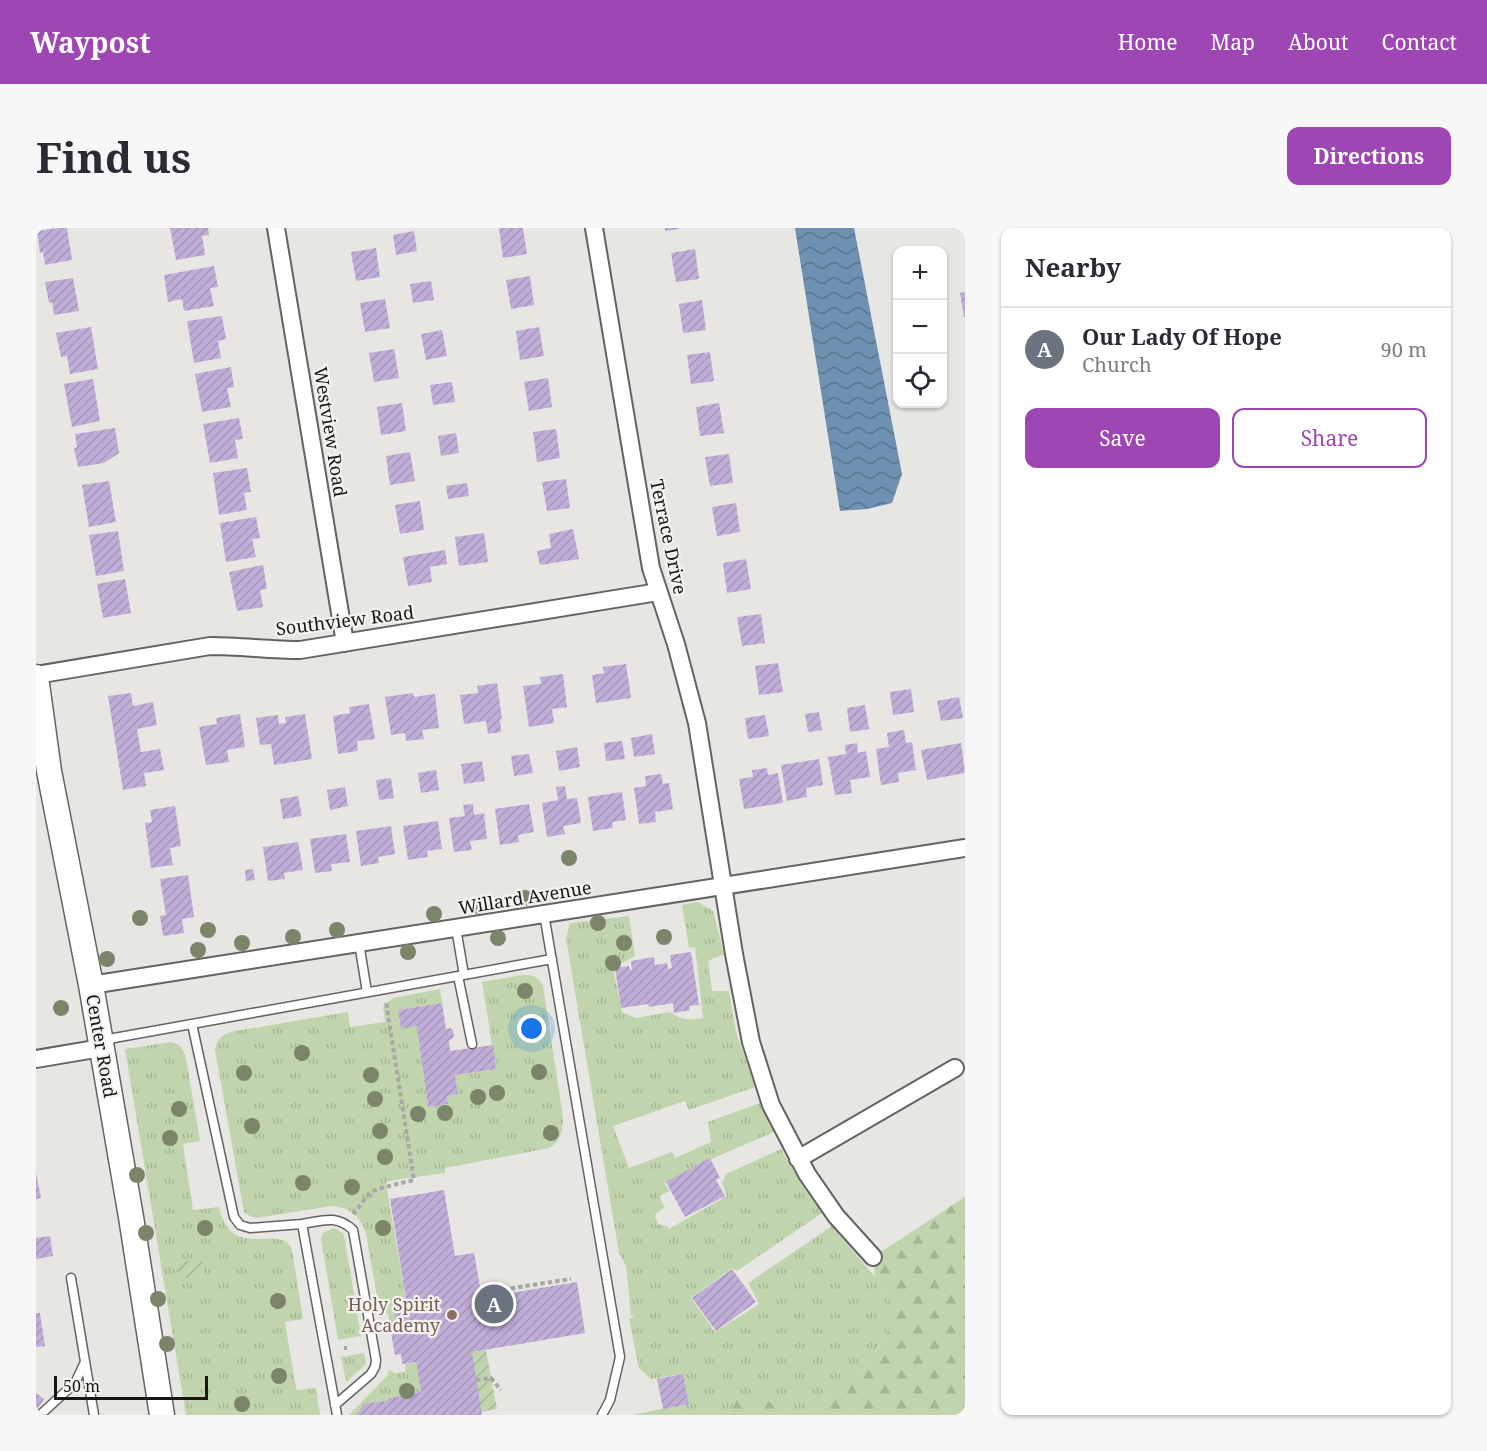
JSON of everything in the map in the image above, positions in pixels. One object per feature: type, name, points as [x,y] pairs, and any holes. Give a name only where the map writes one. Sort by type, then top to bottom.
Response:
[{"type":"main road","name":"Center Road","points":[[36,676],[43,772],[91,985],[162,1415]]},
{"type":"street","name":"Westview Road","points":[[276,228],[345,643]]},
{"type":"street","name":"Terrace Drive","points":[[594,228],[651,568],[676,644],[697,723],[751,1042],[771,1105],[798,1159],[836,1216],[873,1257]]},
{"type":"street","name":"Southview Road","points":[[36,676],[210,646],[300,650],[658,592]]},
{"type":"street","name":"Willard Avenue","points":[[91,985],[965,848]]},
{"type":"street","points":[[36,1059],[101,1044]]},
{"type":"street","points":[[798,1159],[955,1068]]},
{"type":"lane","points":[[544,914],[620,1357],[610,1400],[602,1415]]},
{"type":"lane","points":[[456,928],[472,1044]]},
{"type":"lane","points":[[360,943],[367,992]]},
{"type":"lane","points":[[101,1044],[192,1023],[552,959]]},
{"type":"lane","points":[[192,1023],[234,1217],[240,1225],[250,1228],[334,1219],[346,1223],[353,1230],[376,1360],[371,1374],[335,1405]]},
{"type":"lane","points":[[302,1224],[337,1415]]},
{"type":"lane","points":[[71,1278],[94,1415]]},
{"type":"lane","points":[[40,1415],[75,1383],[85,1361]]},
{"type":"path","points":[[346,1223],[369,1194],[377,1189],[414,1180],[384,989]]},
{"type":"path","points":[[481,1293],[572,1279]]},
{"type":"path","points":[[476,1380],[491,1378],[501,1390]]},
{"type":"green space","points":[[698,902],[713,911],[724,954],[708,961],[712,991],[729,991],[736,1032],[755,1087],[689,1110],[685,1101],[613,1126],[629,1168],[672,1152],[675,1158],[711,1142],[708,1122],[760,1103],[774,1132],[664,1183],[670,1191],[659,1196],[665,1207],[655,1215],[658,1224],[667,1226],[669,1229],[727,1196],[722,1183],[726,1174],[781,1149],[805,1190],[822,1213],[737,1271],[732,1268],[691,1298],[715,1332],[759,1304],[748,1283],[832,1226],[875,1277],[890,1300],[890,1328],[867,1366],[802,1415],[778,1415],[774,1406],[737,1399],[729,1415],[633,1415],[689,1403],[682,1374],[651,1379],[639,1368],[629,1319],[634,1317],[631,1315],[626,1266],[619,1253],[566,939],[570,923],[629,916],[635,956],[613,968],[622,1012],[636,1018],[670,1012],[686,1019],[703,1018],[695,947],[689,948],[682,905]]},
{"type":"green space","points":[[523,975],[535,977],[543,986],[563,1117],[560,1135],[549,1148],[445,1168],[445,1173],[387,1181],[408,1310],[394,1312],[396,1321],[389,1322],[388,1313],[380,1314],[366,1233],[361,1222],[349,1210],[331,1206],[257,1218],[244,1212],[215,1050],[216,1044],[230,1032],[348,1012],[350,1027],[385,1022],[383,1007],[393,998],[440,989],[442,1003],[398,1010],[401,1028],[417,1026],[428,1107],[448,1104],[447,1096],[458,1094],[455,1075],[496,1069],[482,982]]},
{"type":"green space","points":[[172,1042],[178,1044],[186,1058],[200,1141],[183,1144],[193,1210],[219,1207],[225,1224],[234,1233],[244,1238],[277,1239],[286,1242],[292,1249],[303,1319],[285,1322],[295,1382],[297,1390],[316,1388],[320,1415],[186,1415],[125,1049]]},
{"type":"green space","points":[[965,1197],[965,1415],[802,1415],[867,1366],[890,1328],[890,1300],[875,1277],[873,1257]]},
{"type":"green space","points":[[334,1228],[343,1233],[345,1241],[361,1336],[338,1340],[321,1239],[323,1233]]},
{"type":"green space","points":[[200,1259],[203,1262],[204,1274],[181,1279],[178,1277],[176,1268],[180,1262]]},
{"type":"green space","points":[[486,1350],[497,1409],[481,1412],[472,1352]]},
{"type":"green space","points":[[364,1353],[366,1364],[346,1382],[341,1357]]},
{"type":"green space","points":[[416,1362],[421,1392],[389,1398],[386,1402],[365,1404],[356,1415],[349,1415],[387,1376],[389,1369],[394,1373],[406,1372],[405,1364]]},
{"type":"green space","points":[[764,1397],[774,1406],[778,1415],[729,1415],[737,1399]]},
{"type":"water","points":[[795,228],[854,228],[902,474],[892,503],[867,509],[840,511]]},
{"type":"building","points":[[67,228],[72,260],[45,265],[43,252],[40,253],[37,231]]},
{"type":"building","points":[[170,228],[208,228],[209,235],[202,236],[205,255],[176,260]]},
{"type":"building","points":[[499,228],[523,228],[527,254],[503,258]]},
{"type":"building","points":[[665,228],[679,228],[679,229],[665,231]]},
{"type":"building","points":[[414,231],[417,251],[396,255],[393,235]]},
{"type":"building","points":[[376,248],[380,277],[356,281],[351,252]]},
{"type":"building","points":[[695,249],[699,279],[676,282],[671,253]]},
{"type":"building","points":[[214,266],[218,287],[210,288],[214,306],[184,311],[182,299],[168,302],[164,275]]},
{"type":"building","points":[[530,276],[534,305],[511,309],[506,280]]},
{"type":"building","points":[[73,278],[79,311],[54,315],[45,282]]},
{"type":"building","points":[[431,281],[434,300],[413,303],[410,284]]},
{"type":"building","points":[[965,292],[965,317],[964,317],[960,293]]},
{"type":"building","points":[[385,299],[390,328],[365,332],[360,303]]},
{"type":"building","points":[[702,300],[706,330],[683,333],[679,304]]},
{"type":"building","points":[[222,316],[226,339],[218,341],[221,358],[194,363],[187,321]]},
{"type":"building","points":[[91,327],[98,369],[70,374],[67,356],[61,357],[56,333]]},
{"type":"building","points":[[539,327],[544,356],[520,360],[516,331]]},
{"type":"building","points":[[442,330],[447,356],[426,360],[421,334]]},
{"type":"building","points":[[394,349],[399,378],[374,382],[369,353]]},
{"type":"building","points":[[710,352],[714,381],[691,384],[687,355]]},
{"type":"building","points":[[231,367],[234,387],[227,388],[231,407],[202,412],[195,374]]},
{"type":"building","points":[[548,378],[552,407],[529,411],[524,382]]},
{"type":"building","points":[[93,379],[100,421],[72,427],[64,384]]},
{"type":"building","points":[[452,382],[455,402],[433,405],[430,385]]},
{"type":"building","points":[[402,403],[406,431],[381,435],[377,407]]},
{"type":"building","points":[[719,403],[724,433],[700,436],[696,407]]},
{"type":"building","points":[[239,418],[243,439],[235,440],[238,458],[210,463],[203,424]]},
{"type":"building","points":[[115,428],[119,453],[104,463],[78,467],[74,448],[77,447],[75,434]]},
{"type":"building","points":[[556,429],[560,458],[537,462],[533,432]]},
{"type":"building","points":[[456,433],[459,453],[441,456],[438,436]]},
{"type":"building","points":[[410,452],[415,481],[390,485],[386,456]]},
{"type":"building","points":[[729,454],[733,483],[710,486],[705,457]]},
{"type":"building","points":[[247,468],[251,492],[244,493],[247,510],[219,515],[213,473]]},
{"type":"building","points":[[566,479],[570,508],[547,511],[542,482]]},
{"type":"building","points":[[109,481],[116,522],[89,527],[82,485]]},
{"type":"building","points":[[467,483],[469,496],[448,499],[446,486]]},
{"type":"building","points":[[420,501],[424,530],[400,534],[395,505]]},
{"type":"building","points":[[736,503],[740,532],[717,536],[712,507]]},
{"type":"building","points":[[256,517],[260,538],[252,539],[256,557],[226,562],[220,523]]},
{"type":"building","points":[[573,529],[579,559],[540,565],[537,551],[551,548],[549,534]]},
{"type":"building","points":[[118,531],[124,571],[96,576],[89,535]]},
{"type":"building","points":[[484,533],[488,562],[459,566],[455,537]]},
{"type":"building","points":[[445,550],[447,564],[430,567],[432,582],[408,586],[403,557]]},
{"type":"building","points":[[746,559],[751,589],[727,593],[723,563]]},
{"type":"building","points":[[263,565],[267,589],[260,590],[263,607],[237,611],[229,572]]},
{"type":"building","points":[[125,579],[131,613],[103,618],[97,584]]},
{"type":"building","points":[[761,614],[765,643],[742,646],[737,617]]},
{"type":"building","points":[[778,663],[783,692],[759,695],[755,666]]},
{"type":"building","points":[[626,664],[631,698],[596,703],[592,675],[604,673],[603,667]]},
{"type":"building","points":[[563,674],[567,707],[552,709],[554,723],[529,727],[523,686],[541,684],[540,677]]},
{"type":"building","points":[[497,683],[502,719],[500,719],[501,732],[488,734],[486,721],[464,724],[460,695],[478,693],[477,686]]},
{"type":"building","points":[[911,689],[914,712],[893,715],[890,692]]},
{"type":"building","points":[[131,693],[133,706],[153,702],[157,725],[137,729],[141,752],[160,749],[164,770],[144,773],[146,786],[123,790],[108,696]]},
{"type":"building","points":[[413,693],[414,697],[435,694],[439,728],[422,730],[424,739],[406,741],[405,733],[391,735],[385,697]]},
{"type":"building","points":[[959,697],[963,718],[941,721],[937,701]]},
{"type":"building","points":[[369,704],[375,739],[357,741],[358,751],[338,754],[333,716],[350,713],[349,707]]},
{"type":"building","points":[[865,705],[869,729],[850,732],[847,708]]},
{"type":"building","points":[[819,712],[822,730],[808,732],[805,714]]},
{"type":"building","points":[[240,714],[245,747],[227,750],[229,762],[206,765],[199,727],[217,724],[216,718]]},
{"type":"building","points":[[305,714],[312,759],[274,765],[271,744],[260,745],[256,718],[278,715],[279,724],[286,723],[285,717]]},
{"type":"building","points":[[765,715],[769,736],[748,739],[745,718]]},
{"type":"building","points":[[904,730],[906,743],[912,742],[916,770],[898,773],[899,782],[881,785],[876,749],[889,747],[887,733]]},
{"type":"building","points":[[652,734],[655,754],[634,757],[631,738]]},
{"type":"building","points":[[622,741],[625,759],[606,761],[604,743]]},
{"type":"building","points":[[857,743],[858,753],[866,751],[870,777],[850,780],[852,793],[835,795],[828,757],[846,754],[845,745]]},
{"type":"building","points":[[961,743],[965,773],[927,780],[921,750]]},
{"type":"building","points":[[577,747],[580,767],[559,771],[556,751]]},
{"type":"building","points":[[529,754],[533,773],[514,776],[511,756]]},
{"type":"building","points":[[819,759],[823,785],[806,788],[807,797],[787,801],[781,765]]},
{"type":"building","points":[[482,761],[485,781],[464,784],[461,764]]},
{"type":"building","points":[[767,768],[768,775],[778,773],[783,803],[744,809],[739,779],[753,777],[752,770]]},
{"type":"building","points":[[436,770],[439,790],[421,793],[418,773]]},
{"type":"building","points":[[661,774],[663,784],[669,783],[673,809],[655,812],[656,822],[639,824],[634,788],[646,786],[645,776]]},
{"type":"building","points":[[391,778],[394,798],[379,800],[376,780]]},
{"type":"building","points":[[565,786],[567,799],[577,798],[581,823],[563,826],[565,834],[547,837],[542,803],[558,800],[556,787]]},
{"type":"building","points":[[345,787],[348,806],[330,810],[327,790]]},
{"type":"building","points":[[622,792],[626,820],[612,822],[613,828],[593,831],[588,797]]},
{"type":"building","points":[[298,796],[302,816],[283,819],[280,799]]},
{"type":"building","points":[[473,804],[474,815],[484,813],[487,839],[470,841],[472,850],[454,852],[449,818],[465,816],[463,805]]},
{"type":"building","points":[[529,804],[534,832],[518,835],[519,842],[500,845],[495,809]]},
{"type":"building","points":[[175,806],[181,846],[170,848],[173,865],[151,868],[145,823],[152,822],[150,810]]},
{"type":"building","points":[[438,821],[442,849],[427,851],[428,857],[408,860],[403,826]]},
{"type":"building","points":[[391,826],[395,854],[378,857],[379,863],[361,866],[356,831]]},
{"type":"building","points":[[346,834],[350,862],[331,864],[332,871],[315,873],[310,839]]},
{"type":"building","points":[[298,842],[303,870],[284,873],[285,879],[268,881],[263,847]]},
{"type":"building","points":[[253,869],[255,880],[246,881],[245,870]]},
{"type":"building","points":[[188,875],[194,917],[182,919],[184,933],[163,936],[160,916],[166,915],[160,879]]},
{"type":"building","points":[[691,952],[699,1005],[689,1006],[690,1010],[674,1013],[673,1003],[621,1008],[615,968],[629,966],[632,970],[631,961],[654,957],[655,965],[667,963],[668,969],[672,968],[670,955]]},
{"type":"building","points":[[442,1003],[446,1029],[453,1030],[454,1036],[449,1040],[450,1051],[493,1045],[496,1069],[455,1075],[458,1094],[447,1096],[448,1104],[428,1107],[417,1026],[401,1029],[398,1010]]},
{"type":"building","points":[[710,1158],[720,1178],[716,1180],[725,1196],[685,1217],[666,1182]]},
{"type":"building","points":[[36,1173],[41,1198],[36,1199]]},
{"type":"building","points":[[444,1190],[455,1256],[474,1253],[482,1298],[577,1282],[585,1333],[472,1352],[482,1415],[356,1415],[364,1404],[386,1402],[389,1398],[421,1392],[416,1362],[402,1364],[401,1354],[395,1355],[389,1322],[396,1321],[394,1312],[408,1310],[390,1199]]},
{"type":"building","points":[[50,1236],[53,1256],[36,1259],[36,1238]]},
{"type":"building","points":[[732,1269],[756,1302],[716,1331],[692,1298]]},
{"type":"building","points":[[36,1313],[40,1313],[45,1346],[36,1347]]},
{"type":"building","points":[[683,1374],[689,1404],[663,1409],[657,1379]]},
{"type":"building","points":[[36,1393],[44,1399],[36,1411]]},
{"type":"place","name":"Our Lady Of Hope","points":[[494,1304]]},
{"type":"place","name":"Holy Spirit Academy","points":[[452,1315]]}]
